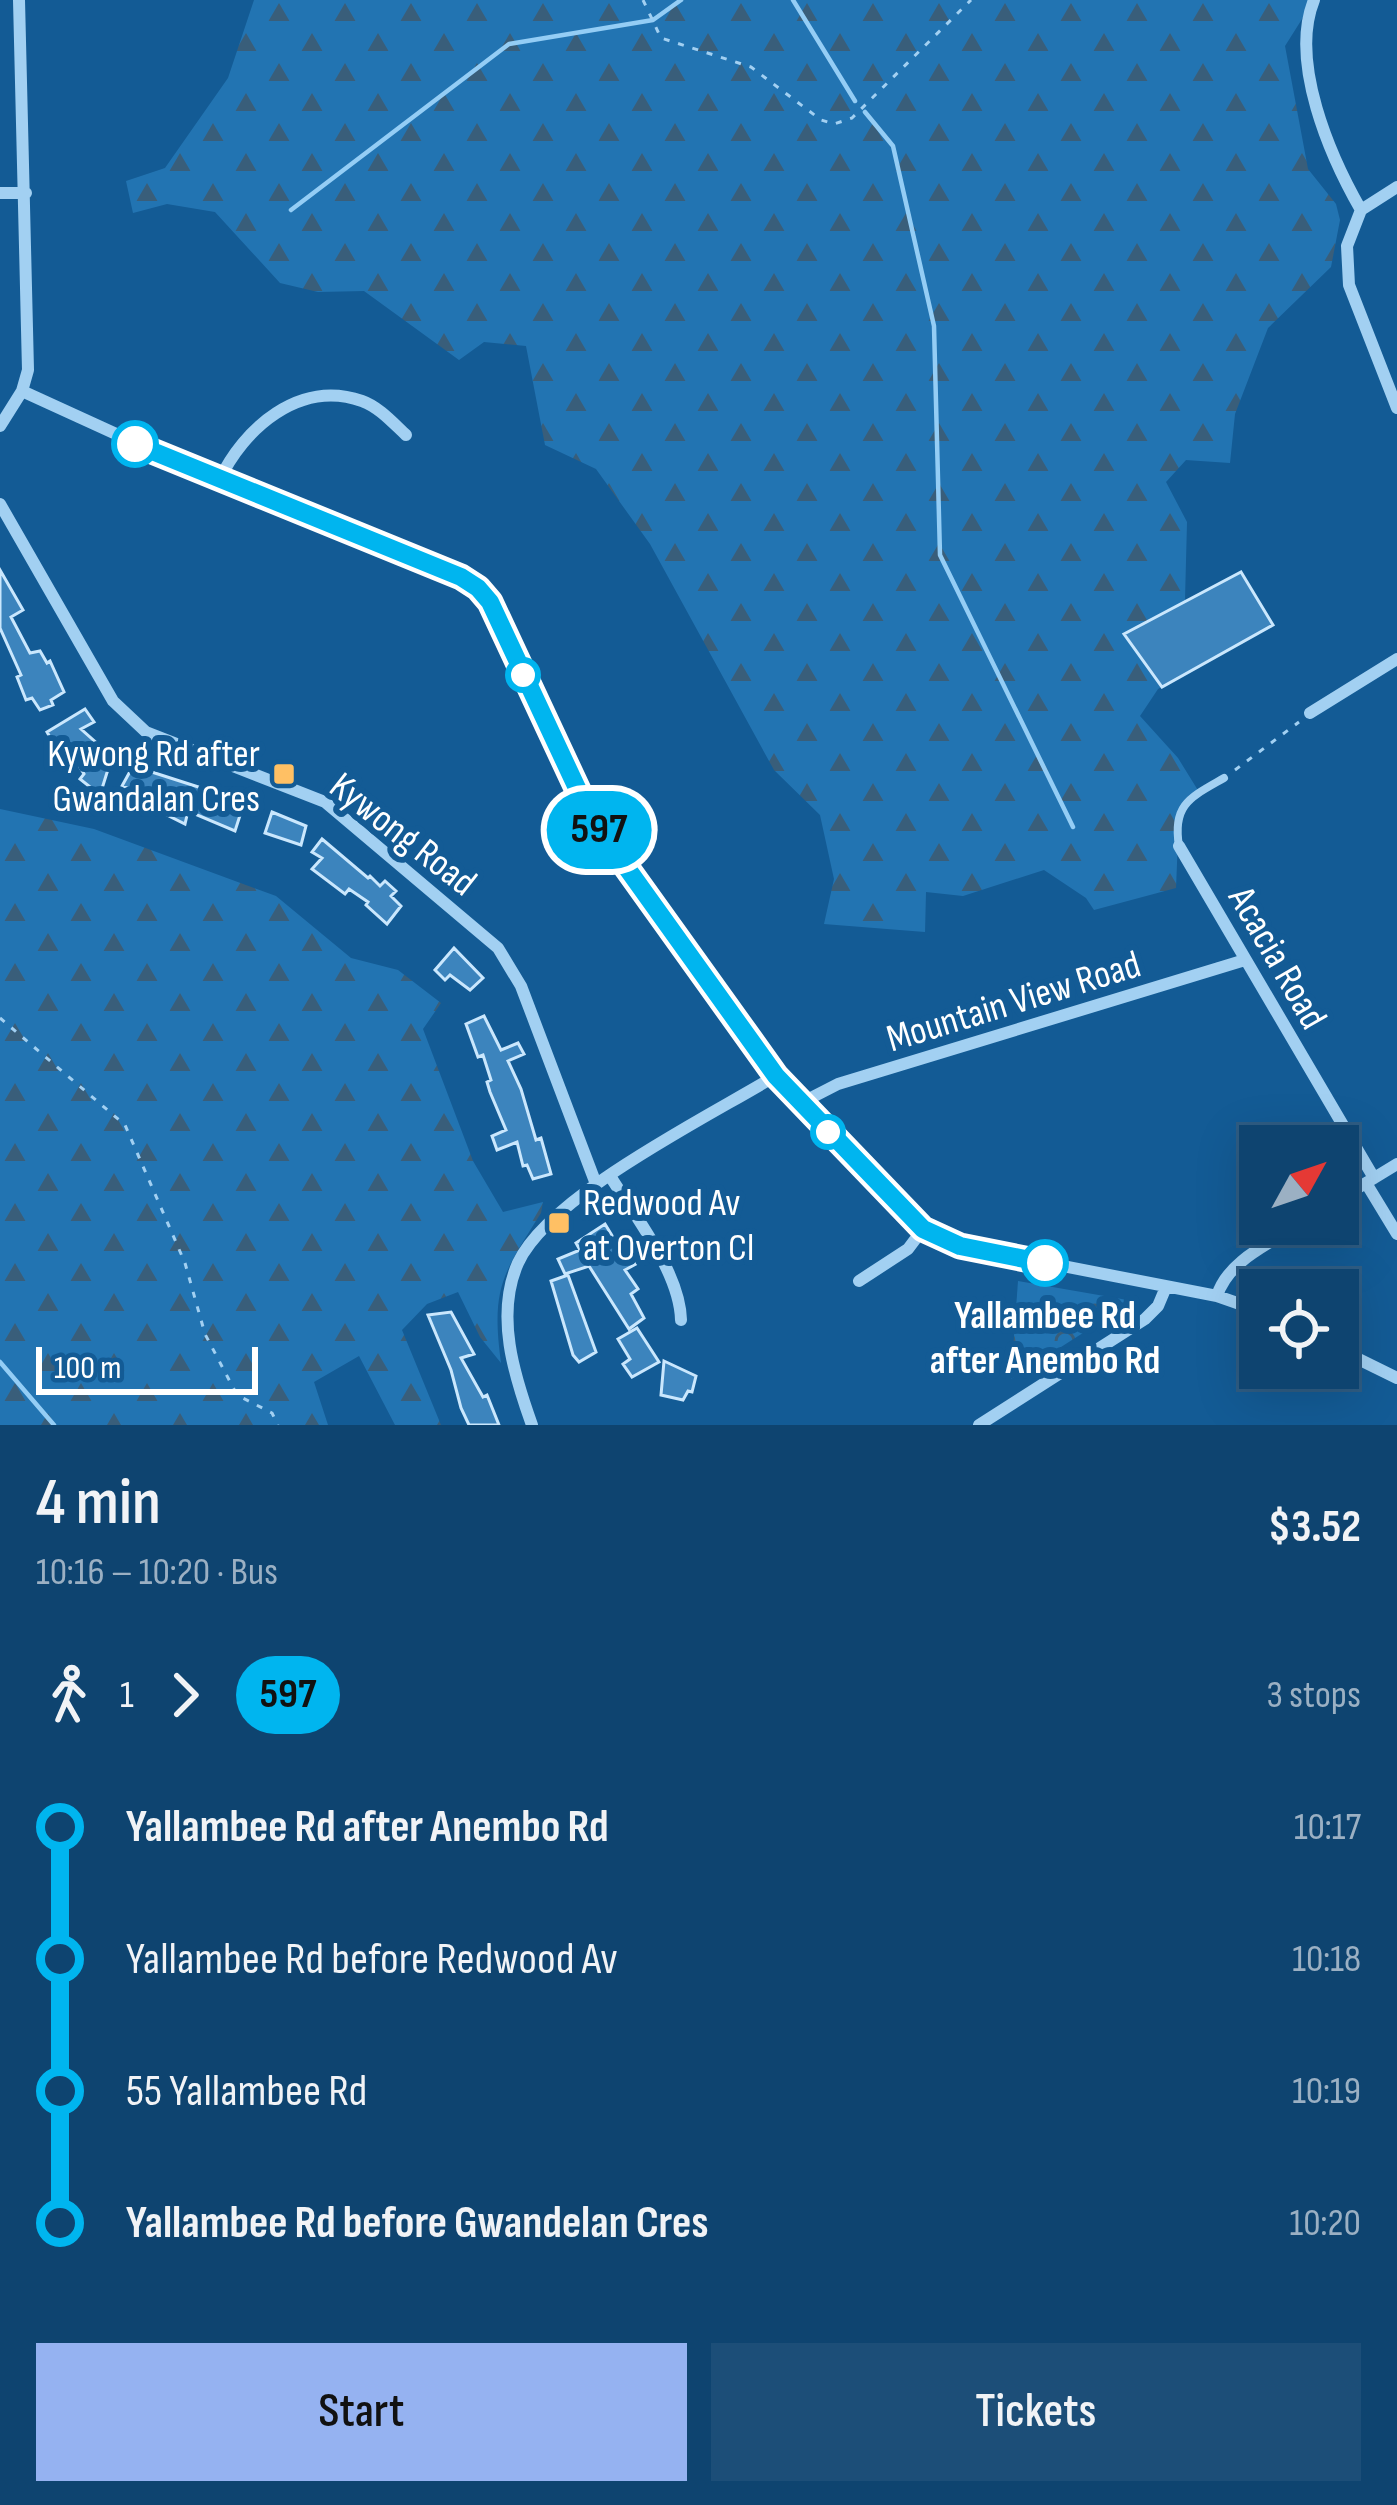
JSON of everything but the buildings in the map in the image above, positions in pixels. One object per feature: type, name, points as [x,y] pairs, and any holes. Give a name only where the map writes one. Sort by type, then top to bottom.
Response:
[{"type":"street","points":[[0,426],[22,391],[29,353],[19,0]]},
{"type":"street","points":[[1314,0],[1307,44],[1313,92],[1334,164],[1361,210]]},
{"type":"street","points":[[1397,188],[1361,210],[1347,246],[1348,285],[1397,408]]},
{"type":"street","points":[[0,194],[26,193]]},
{"type":"street","points":[[22,391],[219,481],[461,577],[485,595],[591,818],[776,1076],[923,1229],[960,1246],[1239,1304]]},
{"type":"street","points":[[219,481],[249,432],[264,419],[299,403],[326,398],[365,402],[406,435]]},
{"type":"street","name":"Kywong Road","points":[[0,504],[126,718],[146,732],[325,802],[498,948],[521,986],[596,1184]]},
{"type":"street","points":[[1310,713],[1397,659]]},
{"type":"street","name":"Acacia Road","points":[[1179,846],[1397,1234]]},
{"type":"street","name":"Mountain View Road","points":[[801,1103],[838,1084],[1245,960]]},
{"type":"street","points":[[532,1425],[508,1330],[517,1265],[544,1228],[596,1184],[776,1076]]},
{"type":"street","points":[[1359,1187],[1397,1164]]},
{"type":"street","points":[[610,1176],[672,1279],[682,1319]]},
{"type":"street","points":[[859,1281],[908,1250],[923,1229]]},
{"type":"street","points":[[1217,1296],[1235,1267],[1268,1245]]},
{"type":"street","points":[[979,1425],[1145,1318],[1158,1306],[1166,1287]]},
{"type":"street","points":[[1359,1359],[1397,1378]]},
{"type":"lane","name":"Acacia Road","points":[[1179,846],[1179,812],[1199,792],[1224,778]]},
{"type":"path","points":[[643,0],[661,38],[751,67],[821,120],[834,124],[852,118],[971,0]]},
{"type":"path","points":[[1224,778],[1310,713]]},
{"type":"path","points":[[0,1018],[125,1125],[185,1262],[216,1354],[237,1395],[272,1413],[278,1425]]},
{"type":"green space","points":[[254,0],[1314,0],[1285,46],[1308,169],[1336,204],[1340,220],[1331,267],[1268,328],[1235,414],[1230,463],[1186,460],[1166,482],[1187,522],[1185,599],[1207,659],[1158,689],[1140,716],[1178,758],[1199,792],[1179,813],[1176,888],[1094,910],[1086,898],[1044,870],[963,896],[926,892],[925,932],[824,924],[834,879],[820,815],[774,770],[650,544],[596,469],[545,445],[526,346],[484,342],[459,360],[364,291],[318,292],[280,283],[215,212],[167,204],[133,213],[126,181],[165,168],[228,78]]},
{"type":"green space","points":[[0,809],[94,829],[276,896],[351,958],[398,970],[441,1003],[423,1029],[473,1161],[503,1212],[543,1202],[503,1283],[498,1317],[501,1363],[480,1337],[458,1292],[427,1304],[402,1330],[441,1425],[395,1425],[359,1356],[314,1382],[328,1425],[0,1425]]},
{"type":"green space","points":[[1018,1281],[1133,1301],[1011,1379]]},
{"type":"waterway","points":[[291,210],[509,44],[653,20],[681,0]]},
{"type":"waterway","points":[[793,0],[855,101]]},
{"type":"waterway","points":[[865,112],[893,146],[934,326],[940,555],[1073,827]]},
{"type":"waterway","points":[[0,1362],[54,1425]]},
{"type":"bus line","name":"597","points":[[135,444],[478,588],[490,602],[580,800],[776,1076],[923,1229],[960,1246],[1045,1263]]},
{"type":"place","name":"Kywong Rd after Gwandalan Cres","points":[[284,774]]},
{"type":"place","name":"Redwood Av at Overton Cl","points":[[559,1223]]},
{"type":"place","name":"Yallambee Rd after Anembo Rd","points":[[1045,1263]]}]
